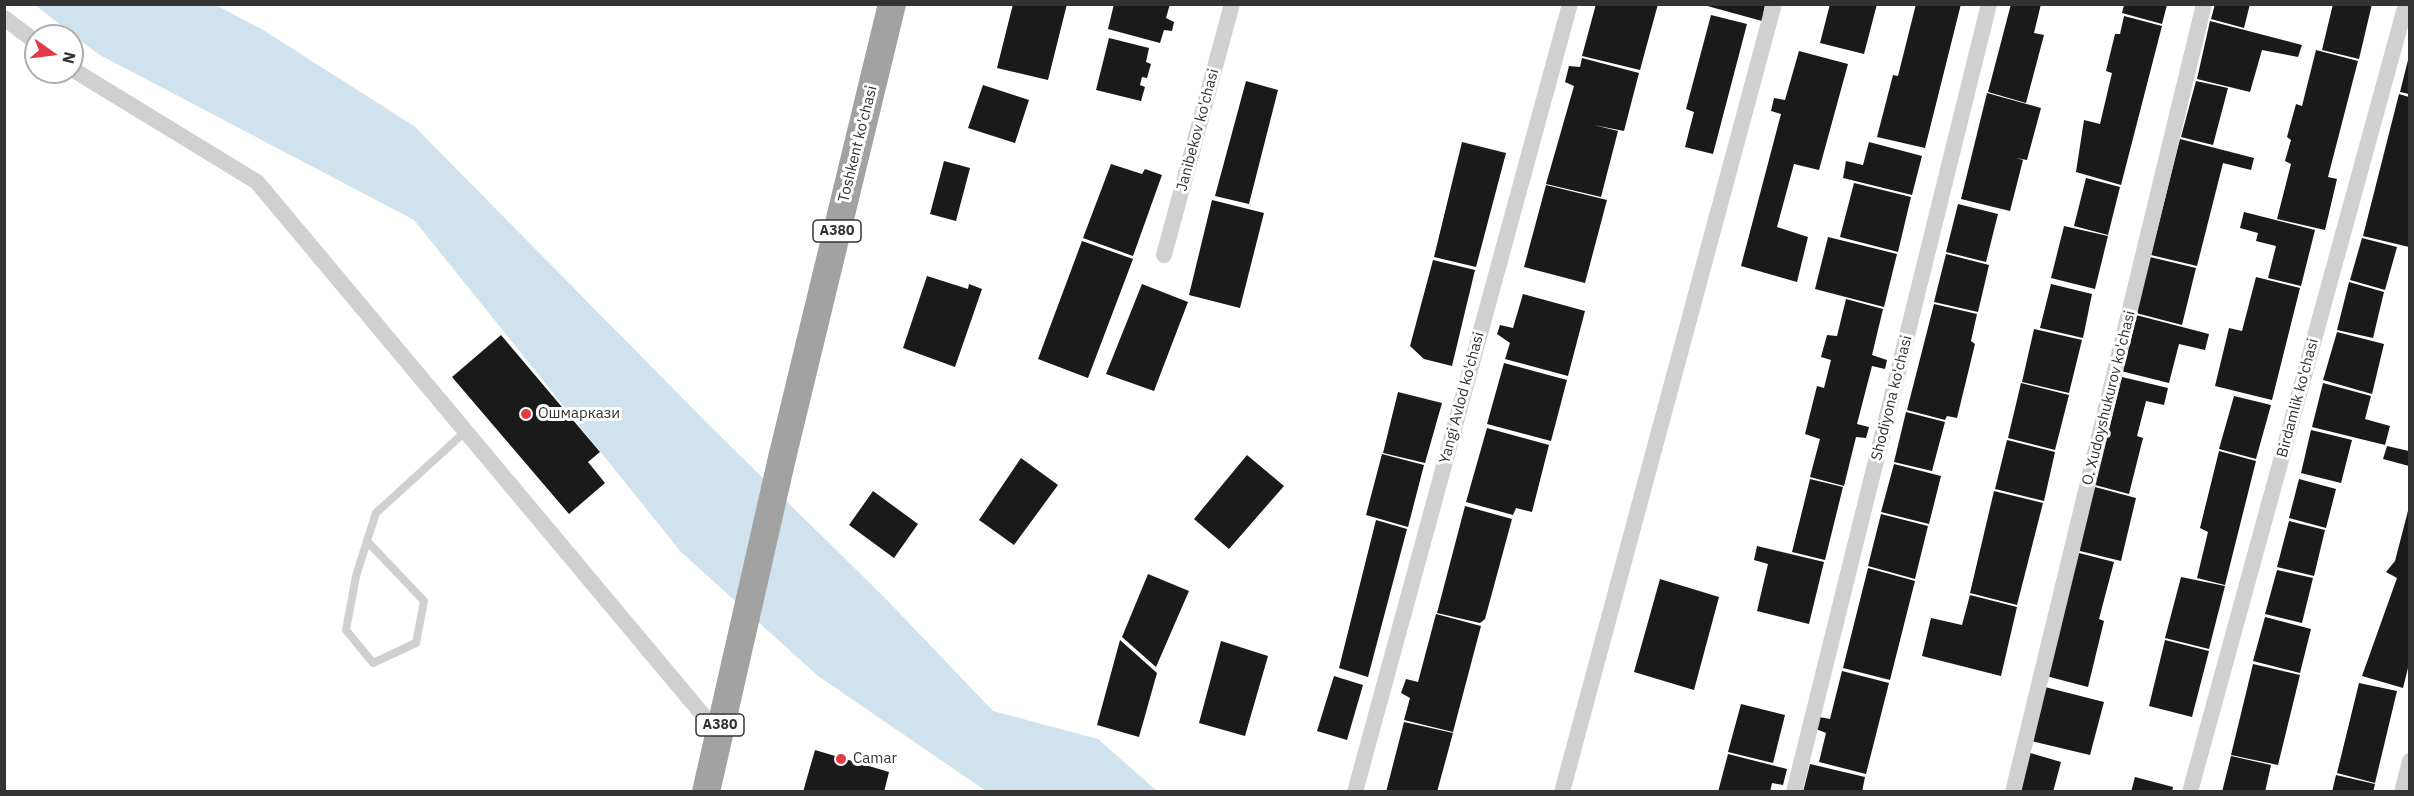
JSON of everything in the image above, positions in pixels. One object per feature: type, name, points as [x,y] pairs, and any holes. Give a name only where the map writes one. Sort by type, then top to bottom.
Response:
[{"type":"highway","name":"Toshkent ko'chasi","points":[[718,733],[892,4]]},
{"type":"highway","name":"A380","points":[[706,792],[718,733]]},
{"type":"street","name":"Janibekov ko'chasi","points":[[1164,255],[1232,4]]},
{"type":"street","name":"Yangi Avlod ko'chasi","points":[[1355,792],[1570,4]]},
{"type":"street","points":[[1562,792],[1774,4]]},
{"type":"street","name":"Shodiyona ko'chasi","points":[[1794,792],[1989,4]]},
{"type":"street","name":"O. Xudoyshukurov ko'chasi","points":[[2013,792],[2204,4]]},
{"type":"street","name":"Birdamlik ko'chasi","points":[[2190,792],[2406,4]]},
{"type":"street","points":[[4,18],[24,33]]},
{"type":"street","points":[[84,76],[257,182],[467,430],[718,733]]},
{"type":"street","points":[[2402,792],[2409,761]]},
{"type":"lane","points":[[367,542],[424,601],[416,643],[373,663],[346,630],[356,576],[376,513],[467,430]]},
{"type":"water","points":[[35,5],[216,5],[263,30],[414,126],[709,425],[885,598],[993,711],[1098,739],[1157,791],[986,791],[818,676],[681,552],[414,220],[98,54],[84,43],[84,24],[59,24]]},
{"type":"building","points":[[1013,4],[1067,4],[1048,80],[997,68]]},
{"type":"building","points":[[1114,4],[1170,4],[1166,18],[1174,22],[1172,31],[1164,30],[1160,43],[1108,29]]},
{"type":"building","points":[[1596,4],[1658,4],[1640,70],[1582,56]]},
{"type":"building","points":[[1700,4],[1765,4],[1762,21]]},
{"type":"building","points":[[1830,4],[1877,4],[1864,54],[1820,43]]},
{"type":"building","points":[[1916,4],[1961,4],[1925,148],[1877,137],[1893,75],[1898,76]]},
{"type":"building","points":[[2011,4],[2041,4],[2034,33],[2044,35],[2026,103],[1988,92]]},
{"type":"building","points":[[2215,4],[2250,4],[2244,28],[2211,19]]},
{"type":"building","points":[[2333,4],[2372,4],[2359,59],[2322,50]]},
{"type":"building","points":[[2124,5],[2167,5],[2162,24],[2122,13]]},
{"type":"building","points":[[1711,15],[1747,24],[1713,154],[1685,147],[1694,112],[1686,109]]},
{"type":"building","points":[[2124,16],[2162,26],[2121,185],[2076,172],[2084,120],[2100,124],[2112,73],[2106,71],[2115,34],[2120,34]]},
{"type":"building","points":[[2210,21],[2302,45],[2298,57],[2262,50],[2250,92],[2197,79]]},
{"type":"building","points":[[1109,38],[1149,48],[1146,62],[1151,64],[1147,78],[1142,77],[1140,85],[1145,87],[1141,101],[1096,90]]},
{"type":"building","points":[[2316,50],[2358,61],[2328,177],[2337,179],[2325,230],[2277,219],[2291,164],[2285,161],[2291,140],[2287,137],[2296,104],[2302,106]]},
{"type":"building","points":[[1799,51],[1848,64],[1819,170],[1794,164],[1777,227],[1808,237],[1797,282],[1741,266],[1781,114],[1771,111],[1774,98],[1785,100]]},
{"type":"building","points":[[2409,56],[2409,94],[2400,92]]},
{"type":"building","points":[[1582,58],[1639,73],[1624,131],[1594,125],[1618,131],[1601,197],[1546,184],[1574,86],[1565,82],[1569,66],[1580,67]]},
{"type":"building","points":[[1246,81],[1278,90],[1249,204],[1215,196]]},
{"type":"building","points":[[2196,81],[2228,88],[2213,145],[2181,137]]},
{"type":"building","points":[[983,85],[1029,100],[1015,143],[968,128]]},
{"type":"building","points":[[1987,93],[2041,108],[2027,160],[2016,158],[2023,160],[2010,211],[1961,199]]},
{"type":"building","points":[[2399,94],[2409,97],[2409,247],[2363,236]]},
{"type":"building","points":[[2180,139],[2254,158],[2251,170],[2223,163],[2197,266],[2151,255]]},
{"type":"building","points":[[1462,142],[1506,153],[1476,267],[1434,257]]},
{"type":"building","points":[[1869,142],[1922,156],[1912,195],[1843,178],[1846,161],[1863,165]]},
{"type":"building","points":[[944,161],[970,168],[956,221],[930,214]]},
{"type":"building","points":[[1111,164],[1142,174],[1145,169],[1162,175],[1133,256],[1083,238]]},
{"type":"building","points":[[2086,178],[2120,187],[2108,235],[2074,226]]},
{"type":"building","points":[[1854,183],[1911,197],[1898,252],[1840,237]]},
{"type":"building","points":[[1546,185],[1607,200],[1585,283],[1524,267]]},
{"type":"building","points":[[1212,200],[1264,213],[1240,308],[1189,295]]},
{"type":"building","points":[[1958,204],[1998,214],[1986,262],[1946,252]]},
{"type":"building","points":[[2244,212],[2315,230],[2301,286],[2268,278],[2276,246],[2256,241],[2258,233],[2240,228]]},
{"type":"building","points":[[2064,226],[2108,236],[2095,289],[2051,278]]},
{"type":"building","points":[[1828,237],[1897,254],[1884,307],[1815,289]]},
{"type":"building","points":[[2362,238],[2397,247],[2385,290],[2350,280]]},
{"type":"building","points":[[1082,241],[1133,259],[1088,378],[1038,359]]},
{"type":"building","points":[[1946,254],[1989,265],[1978,312],[1934,302]]},
{"type":"building","points":[[2150,257],[2196,268],[2182,325],[2136,313]]},
{"type":"building","points":[[1433,260],[1475,270],[1452,366],[1424,359],[1410,346]]},
{"type":"building","points":[[927,276],[968,289],[969,284],[982,289],[955,367],[903,348]]},
{"type":"building","points":[[2256,277],[2300,288],[2272,400],[2215,386],[2229,328],[2242,331]]},
{"type":"building","points":[[2349,282],[2384,292],[2373,338],[2337,330]]},
{"type":"building","points":[[1142,284],[1188,302],[1154,391],[1106,374]]},
{"type":"building","points":[[2051,284],[2092,294],[2083,338],[2040,328]]},
{"type":"building","points":[[1523,294],[1585,311],[1568,376],[1505,359],[1510,343],[1497,334],[1500,325],[1513,328]]},
{"type":"building","points":[[1846,299],[1883,309],[1872,355],[1887,360],[1885,369],[1872,366],[1857,424],[1869,427],[1866,438],[1856,437],[1844,486],[1810,477],[1820,439],[1805,434],[1817,386],[1824,388],[1831,360],[1821,357],[1827,335],[1837,336]]},
{"type":"building","points":[[1934,304],[1977,314],[1971,341],[1975,344],[1957,418],[1947,416],[1945,420],[1907,410]]},
{"type":"building","points":[[2136,315],[2209,334],[2205,350],[2179,344],[2169,383],[2121,371]]},
{"type":"building","points":[[2034,329],[2082,340],[2069,393],[2022,382]]},
{"type":"building","points":[[2337,332],[2384,344],[2372,394],[2323,380]]},
{"type":"building","name":"Ошмаркази","points":[[501,335],[600,452],[588,462],[605,483],[569,514],[452,377]]},
{"type":"building","points":[[1504,363],[1567,380],[1551,441],[1487,424]]},
{"type":"building","points":[[2122,377],[2168,388],[2164,405],[2146,401],[2137,436],[2143,438],[2129,494],[2095,485]]},
{"type":"building","points":[[2021,383],[2069,395],[2055,450],[2008,438]]},
{"type":"building","points":[[2323,383],[2371,396],[2365,419],[2390,426],[2385,445],[2312,427]]},
{"type":"building","points":[[1398,392],[1442,403],[1425,463],[1383,453]]},
{"type":"building","points":[[2234,396],[2271,405],[2256,459],[2219,449]]},
{"type":"building","points":[[1906,412],[1945,422],[1932,471],[1894,462]]},
{"type":"building","points":[[1487,428],[1549,445],[1532,512],[1516,508],[1513,515],[1466,502]]},
{"type":"building","points":[[2311,430],[2352,440],[2341,483],[2301,473]]},
{"type":"building","points":[[2007,440],[2055,452],[2044,501],[1995,489]]},
{"type":"building","points":[[2387,446],[2409,451],[2409,466],[2383,459]]},
{"type":"building","points":[[2219,451],[2256,461],[2225,585],[2197,578],[2208,532],[2200,528]]},
{"type":"building","points":[[1382,454],[1424,465],[1408,527],[1366,515]]},
{"type":"building","points":[[1247,455],[1284,486],[1229,549],[1194,519]]},
{"type":"building","points":[[1021,458],[1058,485],[1014,545],[979,520]]},
{"type":"building","points":[[1894,464],[1941,476],[1929,524],[1881,512]]},
{"type":"building","points":[[1810,479],[1843,487],[1825,560],[1792,552]]},
{"type":"building","points":[[2299,479],[2336,489],[2326,528],[2289,518]]},
{"type":"building","points":[[2095,487],[2136,498],[2121,561],[2076,550]]},
{"type":"building","points":[[873,491],[918,524],[894,558],[849,525]]},
{"type":"building","points":[[1994,491],[2043,503],[2017,605],[1970,593]]},
{"type":"building","points":[[1465,506],[1512,519],[1485,619],[1480,623],[1437,613]]},
{"type":"building","points":[[2409,507],[2409,664],[2403,688],[2362,676],[2397,578],[2386,572],[2395,561]]},
{"type":"building","points":[[1881,514],[1928,526],[1915,579],[1868,566]]},
{"type":"building","points":[[1376,520],[1407,529],[1368,677],[1339,668]]},
{"type":"building","points":[[2289,521],[2325,530],[2314,576],[2277,567]]},
{"type":"building","points":[[1757,546],[1824,562],[1809,624],[1757,611],[1768,564],[1754,560]]},
{"type":"building","points":[[2075,552],[2114,562],[2099,619],[2104,621],[2088,687],[2046,676]]},
{"type":"building","points":[[1868,568],[1915,581],[1890,680],[1843,668]]},
{"type":"building","points":[[2277,570],[2313,578],[2302,623],[2265,614]]},
{"type":"building","points":[[1148,574],[1189,591],[1156,667],[1122,637]]},
{"type":"building","points":[[2181,577],[2225,586],[2209,649],[2165,638]]},
{"type":"building","points":[[1660,579],[1719,597],[1694,690],[1634,672]]},
{"type":"building","points":[[1970,595],[2017,607],[2001,676],[1922,656],[1931,618],[1962,625]]},
{"type":"building","points":[[1436,614],[1481,626],[1453,732],[1404,720],[1410,698],[1401,693],[1406,679],[1418,682]]},
{"type":"building","points":[[2265,617],[2311,629],[2300,673],[2253,661]]},
{"type":"building","points":[[1120,640],[1157,673],[1139,737],[1097,725]]},
{"type":"building","points":[[2165,640],[2209,651],[2192,717],[2149,706]]},
{"type":"building","points":[[1221,641],[1268,656],[1245,736],[1199,723]]},
{"type":"building","points":[[2253,664],[2300,675],[2278,765],[2231,755]]},
{"type":"building","points":[[1842,671],[1889,683],[1866,774],[1819,762],[1826,733],[1816,729],[1819,717],[1830,719]]},
{"type":"building","points":[[1334,676],[1363,685],[1347,740],[1317,731]]},
{"type":"building","points":[[2359,683],[2397,691],[2375,783],[2337,773]]},
{"type":"building","points":[[2041,686],[2104,702],[2090,755],[2027,740]]},
{"type":"building","points":[[1741,704],[1785,715],[1773,763],[1728,752]]},
{"type":"building","points":[[1404,722],[1453,733],[1437,792],[1386,792]]},
{"type":"building","points":[[815,750],[889,772],[884,792],[803,792]]},
{"type":"building","points":[[2027,752],[2061,762],[2053,792],[2016,792]]},
{"type":"building","points":[[1728,754],[1787,769],[1783,785],[1772,783],[1770,792],[1718,792]]},
{"type":"building","points":[[2231,756],[2271,765],[2265,792],[2222,792]]},
{"type":"building","points":[[1810,764],[1865,777],[1862,792],[1803,792]]},
{"type":"building","points":[[2336,775],[2375,784],[2373,792],[2332,792]]},
{"type":"building","points":[[2135,777],[2173,787],[2172,792],[2131,792]]},
{"type":"place","name":"Ошмаркази","points":[[526,414]]},
{"type":"place","name":"Camar","points":[[841,759]]}]
